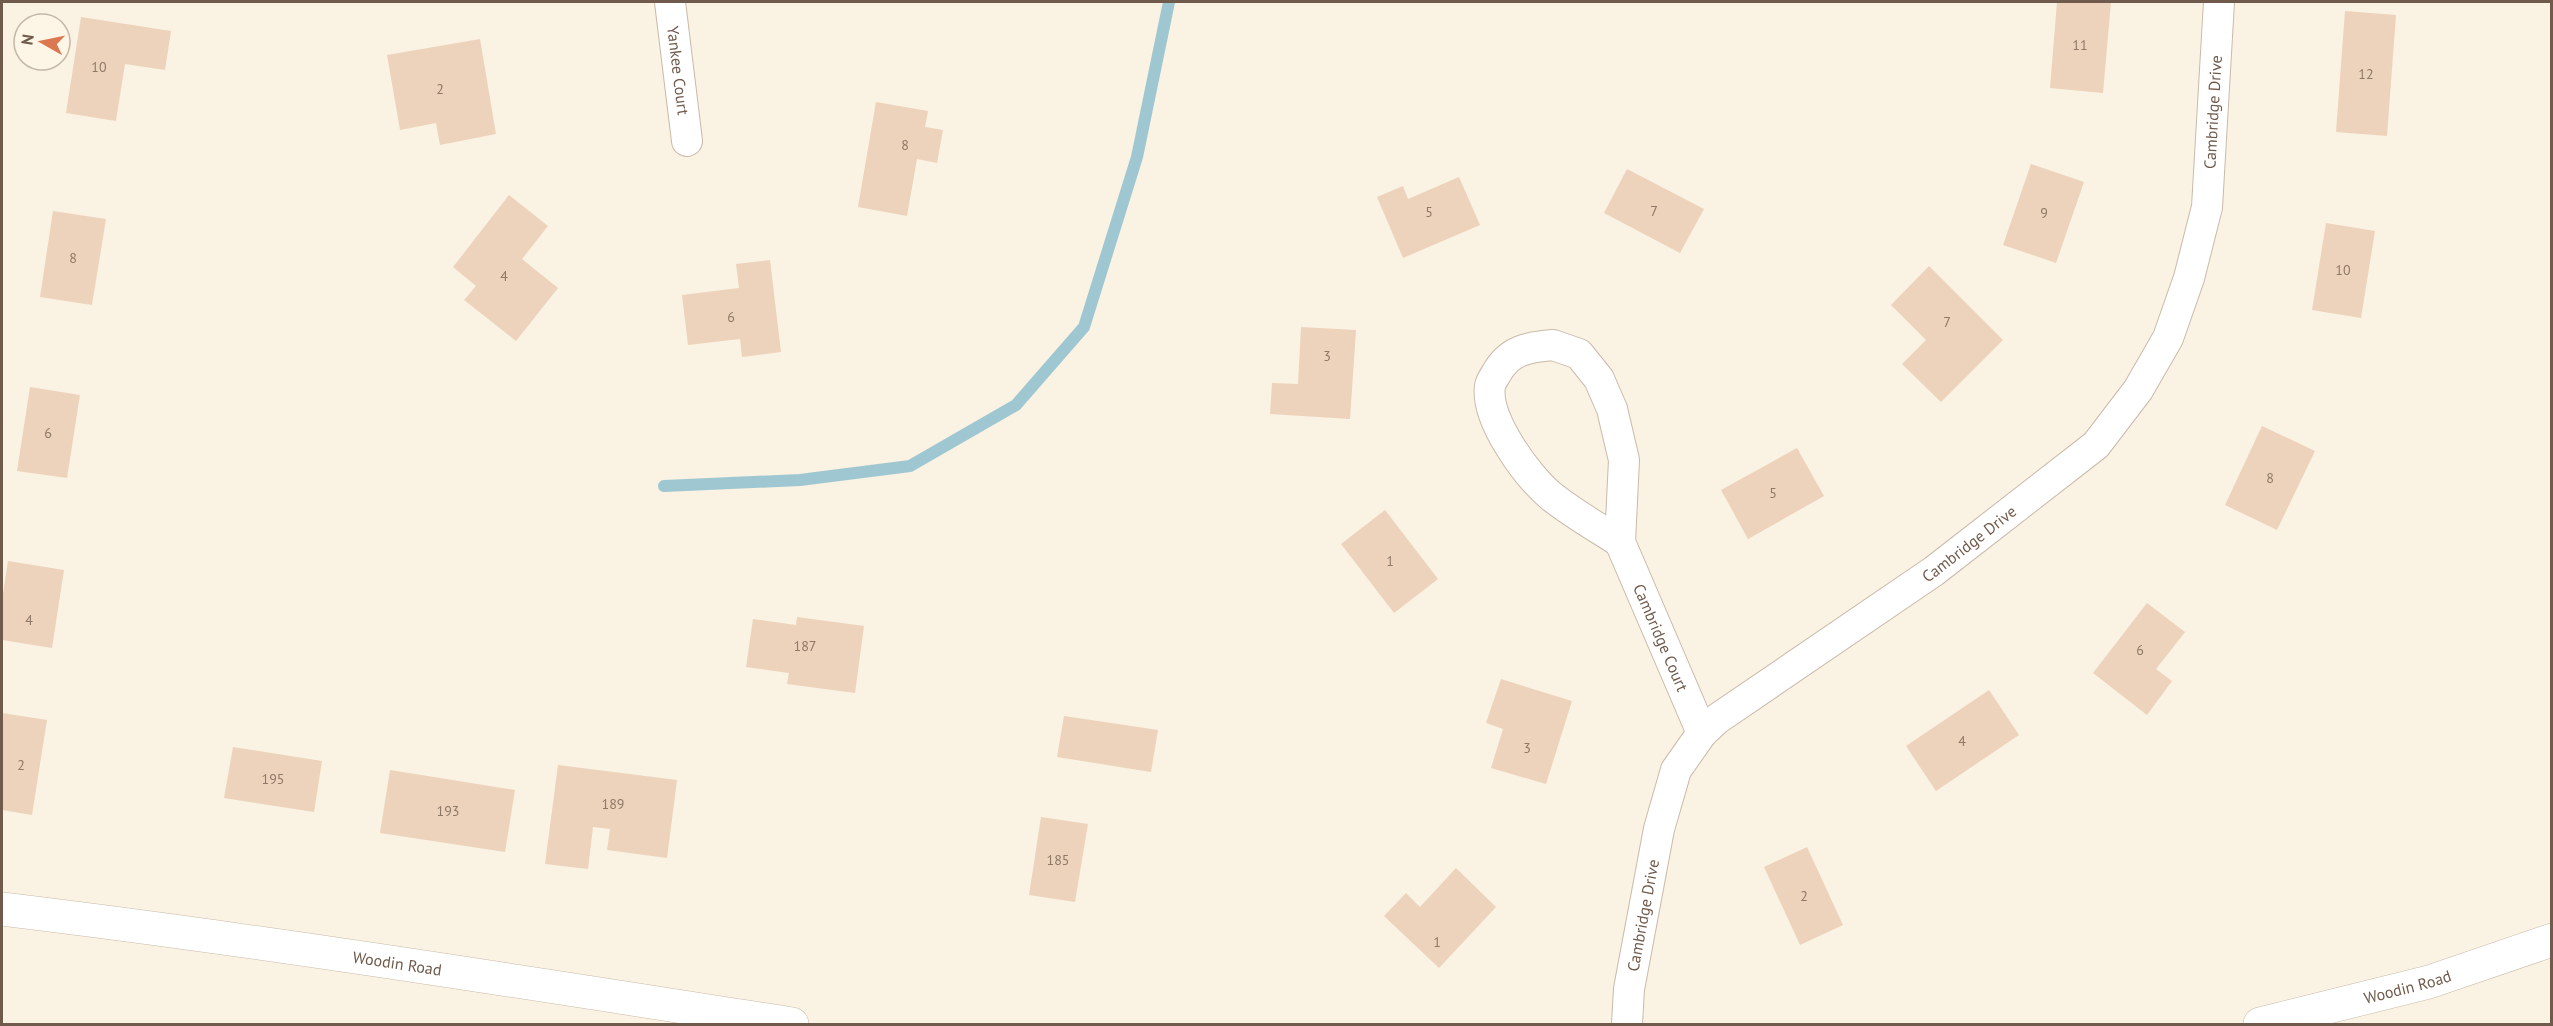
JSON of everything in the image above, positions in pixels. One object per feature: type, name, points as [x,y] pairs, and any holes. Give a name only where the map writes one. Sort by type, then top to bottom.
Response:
[{"type":"street","name":"Yankee Court","points":[[670,2],[687,141]]},
{"type":"street","name":"Cambridge Drive","points":[[1627,1024],[1629,989],[1659,829],[1676,770],[1702,733],[1717,719],[1934,571],[2096,445],[2138,390],[2168,338],[2190,278],[2206,207],[2219,2]]},
{"type":"street","name":"Cambridge Court","points":[[1620,542],[1550,495],[1511,447],[1493,413],[1490,386],[1502,363],[1515,352],[1530,346],[1553,345],[1579,354],[1599,379],[1612,409],[1623,460],[1620,542],[1702,733]]},
{"type":"street","name":"Woodin Road","points":[[2,909],[164,928],[792,1024]]},
{"type":"street","name":"Woodin Road","points":[[2260,1024],[2429,982],[2552,940]]},
{"type":"building","points":[[2057,2],[2111,2],[2103,93],[2050,88]]},
{"type":"building","points":[[2345,11],[2396,15],[2387,136],[2336,132]]},
{"type":"building","points":[[81,17],[171,31],[165,70],[125,64],[116,121],[66,113]]},
{"type":"building","points":[[480,39],[496,134],[440,145],[436,123],[400,130],[387,55]]},
{"type":"building","points":[[876,102],[928,111],[925,127],[943,130],[937,163],[917,159],[907,216],[858,207]]},
{"type":"building","points":[[2031,164],[2084,182],[2056,263],[2003,245]]},
{"type":"building","points":[[1627,169],[1704,209],[1680,253],[1604,213]]},
{"type":"building","points":[[1459,177],[1480,225],[1403,258],[1377,197],[1403,186],[1408,199]]},
{"type":"building","points":[[509,195],[548,226],[522,259],[558,288],[516,341],[464,300],[476,286],[453,267]]},
{"type":"building","points":[[53,211],[106,219],[92,305],[40,297]]},
{"type":"building","points":[[2326,223],[2375,231],[2361,318],[2312,310]]},
{"type":"building","points":[[770,260],[781,352],[742,357],[740,339],[688,345],[682,295],[739,288],[736,264]]},
{"type":"building","points":[[1929,266],[2003,340],[1941,402],[1902,364],[1926,340],[1891,305]]},
{"type":"building","points":[[1301,327],[1356,330],[1350,419],[1270,414],[1272,383],[1298,384]]},
{"type":"building","points":[[30,387],[80,395],[67,478],[17,471]]},
{"type":"building","points":[[2262,426],[2315,451],[2277,530],[2225,505]]},
{"type":"building","points":[[1797,448],[1824,496],[1748,539],[1721,490]]},
{"type":"building","points":[[1385,510],[1438,579],[1394,613],[1341,544]]},
{"type":"building","points":[[8,561],[64,570],[52,648],[2,640],[2,600]]},
{"type":"building","points":[[2147,603],[2185,632],[2156,669],[2172,681],[2147,715],[2093,673]]},
{"type":"building","points":[[797,617],[864,626],[855,693],[787,684],[789,673],[746,667],[753,619],[796,625]]},
{"type":"building","points":[[1501,679],[1572,701],[1546,784],[1491,768],[1503,729],[1486,723]]},
{"type":"building","points":[[1989,690],[2019,735],[1936,791],[1906,746]]},
{"type":"building","points":[[2,713],[47,720],[32,815],[2,810]]},
{"type":"building","points":[[1064,716],[1158,730],[1151,772],[1057,757]]},
{"type":"building","points":[[233,747],[322,761],[314,812],[224,798]]},
{"type":"building","points":[[558,765],[677,780],[667,858],[607,850],[610,829],[593,827],[588,869],[545,864]]},
{"type":"building","points":[[390,770],[515,790],[505,852],[380,833]]},
{"type":"building","points":[[1041,817],[1088,824],[1075,902],[1029,895]]},
{"type":"building","points":[[1807,847],[1843,925],[1800,945],[1764,867]]},
{"type":"building","points":[[1456,868],[1496,907],[1439,968],[1384,916],[1406,893],[1420,907]]},
{"type":"waterway","points":[[664,486],[800,480],[910,466],[1016,405],[1084,327],[1137,157],[1169,2]]}]
